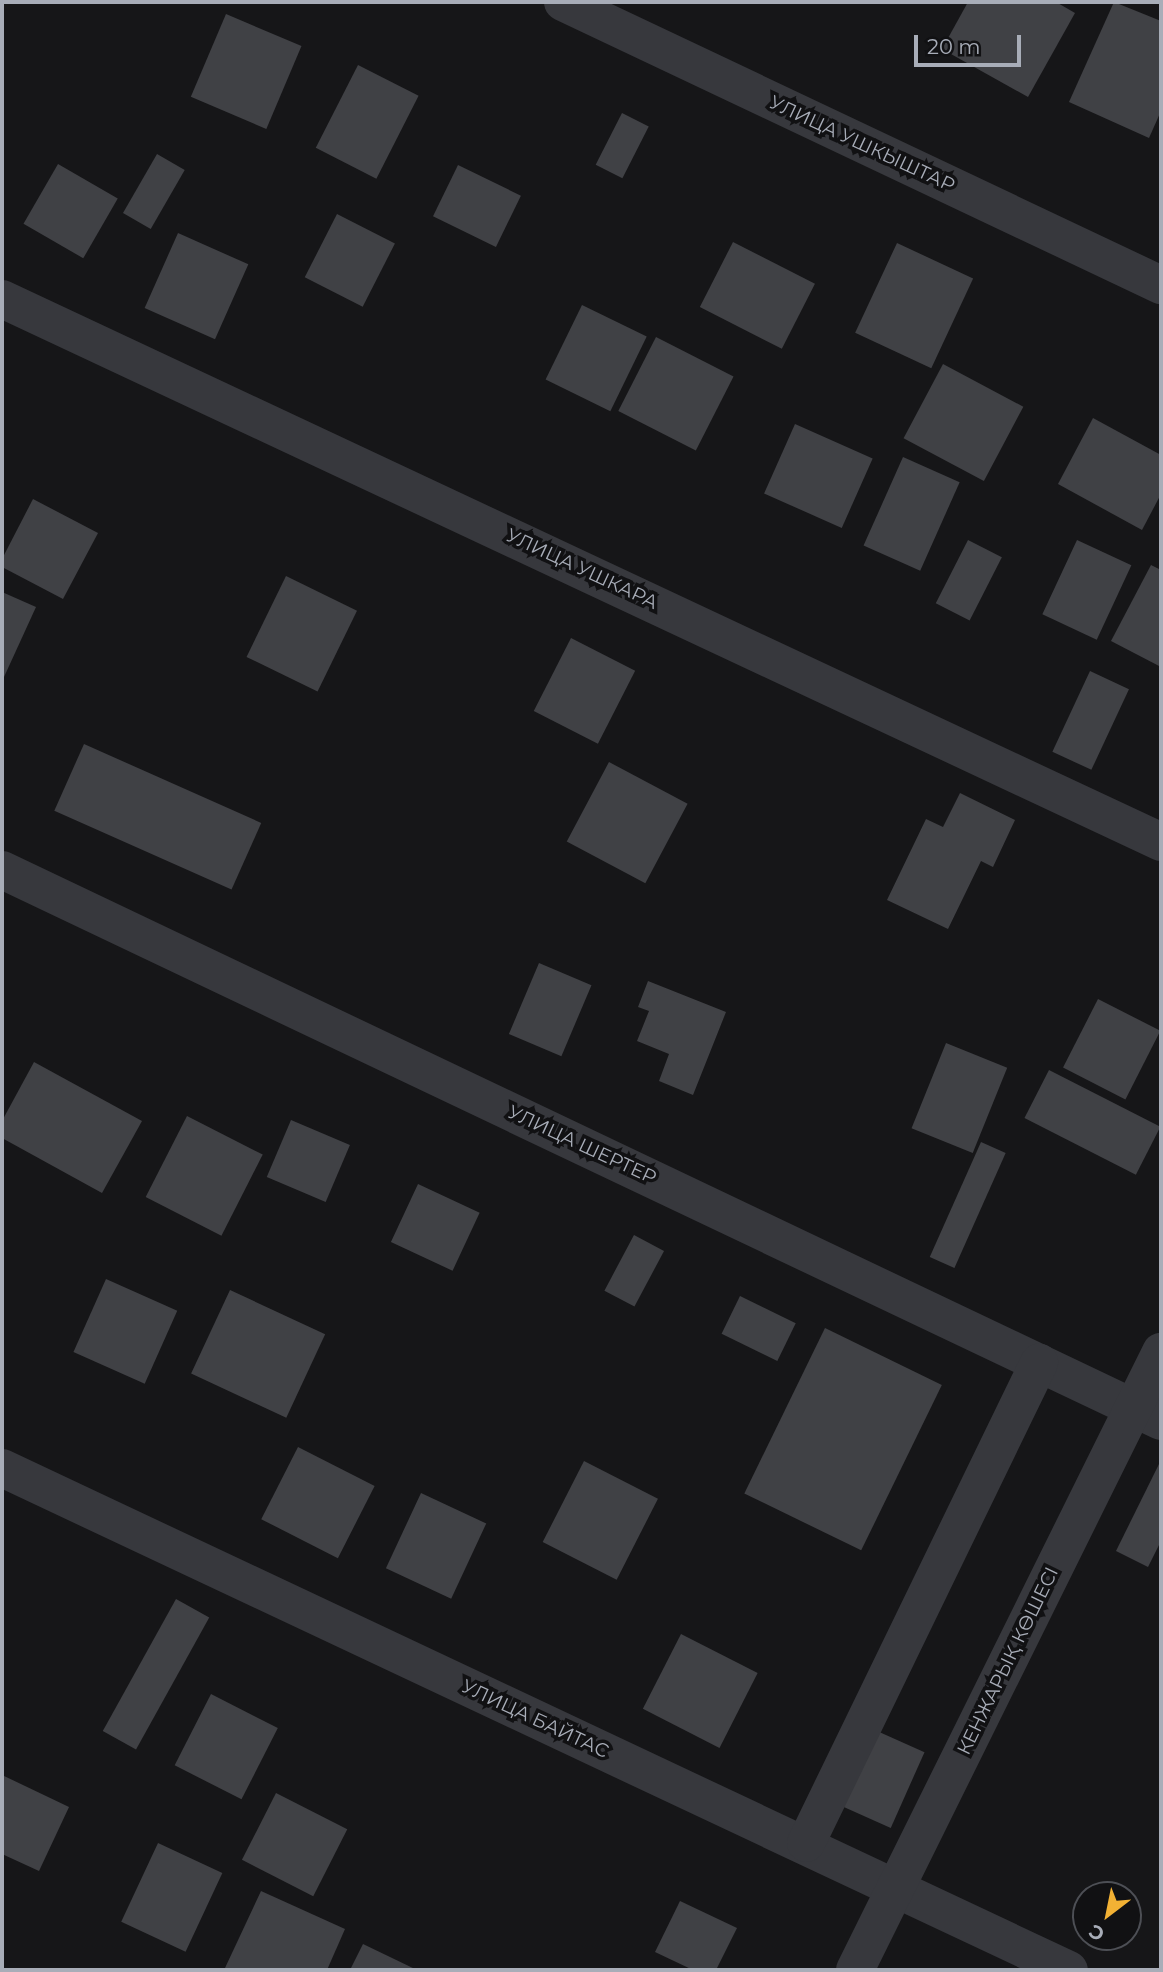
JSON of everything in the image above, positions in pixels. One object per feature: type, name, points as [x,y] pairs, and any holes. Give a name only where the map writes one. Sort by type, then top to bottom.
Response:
[{"type":"street","name":"УЛИЦА УШКЫШТАР","points":[[563,2],[1161,285]]},
{"type":"street","name":"УЛИЦА УШКАРА","points":[[2,299],[1161,842]]},
{"type":"street","name":"УЛИЦА ШЕРТЕР","points":[[2,870],[1147,1414]]},
{"type":"street","name":"КЕНЖАРЫҚ КӨШЕСІ","points":[[855,1970],[896,1887],[1147,1414],[1161,1352]]},
{"type":"street","points":[[806,1843],[1039,1363]]},
{"type":"street","name":"УЛИЦА БАЙТАС","points":[[2,1468],[322,1621],[806,1843],[1069,1970]]},
{"type":"building","points":[[968,2],[1056,2],[1075,13],[1028,97],[942,49]]},
{"type":"building","points":[[1114,2],[1161,21],[1161,111],[1149,138],[1069,102]]},
{"type":"building","points":[[226,14],[301,46],[266,129],[191,97]]},
{"type":"building","points":[[358,65],[419,96],[376,179],[316,148]]},
{"type":"building","points":[[622,113],[649,127],[622,178],[596,165]]},
{"type":"building","points":[[157,154],[185,170],[151,229],[123,213]]},
{"type":"building","points":[[58,164],[118,198],[83,258],[24,224]]},
{"type":"building","points":[[458,165],[521,196],[496,247],[433,216]]},
{"type":"building","points":[[337,214],[395,244],[363,307],[305,277]]},
{"type":"building","points":[[178,233],[248,264],[215,339],[145,308]]},
{"type":"building","points":[[733,242],[815,284],[782,349],[700,307]]},
{"type":"building","points":[[897,243],[973,278],[931,368],[855,333]]},
{"type":"building","points":[[582,305],[647,337],[610,411],[546,380]]},
{"type":"building","points":[[656,337],[734,376],[696,450],[618,411]]},
{"type":"building","points":[[943,364],[1023,407],[984,481],[904,438]]},
{"type":"building","points":[[1093,418],[1161,455],[1161,494],[1142,530],[1058,484]]},
{"type":"building","points":[[795,424],[873,459],[842,528],[764,493]]},
{"type":"building","points":[[903,457],[960,482],[920,571],[864,546]]},
{"type":"building","points":[[33,499],[98,533],[63,599],[2,567],[2,559]]},
{"type":"building","points":[[968,540],[1002,557],[970,621],[936,603]]},
{"type":"building","points":[[1077,540],[1131,565],[1097,640],[1042,614]]},
{"type":"building","points":[[1151,565],[1161,570],[1161,667],[1111,641]]},
{"type":"building","points":[[286,576],[357,611],[318,692],[247,657]]},
{"type":"building","points":[[2,592],[36,607],[4,677],[2,676]]},
{"type":"building","points":[[571,638],[635,671],[598,744],[534,711]]},
{"type":"building","points":[[1090,671],[1129,689],[1091,770],[1052,752]]},
{"type":"building","points":[[84,744],[261,823],[232,890],[54,811]]},
{"type":"building","points":[[609,762],[688,804],[645,883],[567,841]]},
{"type":"building","points":[[960,793],[1015,820],[993,867],[981,861],[948,929],[887,900],[926,819],[943,827]]},
{"type":"building","points":[[539,963],[591,985],[561,1056],[509,1034]]},
{"type":"building","points":[[648,981],[726,1012],[693,1095],[659,1081],[669,1054],[637,1041],[649,1011],[638,1007]]},
{"type":"building","points":[[1098,999],[1160,1031],[1125,1099],[1063,1068]]},
{"type":"building","points":[[946,1043],[1007,1068],[973,1153],[912,1128]]},
{"type":"building","points":[[34,1062],[142,1121],[102,1193],[2,1138],[2,1121]]},
{"type":"building","points":[[1049,1070],[1160,1127],[1136,1175],[1024,1118]]},
{"type":"building","points":[[187,1116],[263,1155],[221,1236],[146,1197]]},
{"type":"building","points":[[291,1120],[350,1145],[326,1202],[267,1177]]},
{"type":"building","points":[[981,1142],[1006,1153],[954,1268],[930,1257]]},
{"type":"building","points":[[418,1184],[480,1213],[453,1271],[391,1242]]},
{"type":"building","points":[[634,1235],[664,1251],[634,1307],[604,1291]]},
{"type":"building","points":[[106,1279],[177,1311],[145,1384],[73,1352]]},
{"type":"building","points":[[230,1290],[325,1334],[286,1418],[191,1373]]},
{"type":"building","points":[[740,1296],[796,1323],[777,1361],[722,1334]]},
{"type":"building","points":[[825,1328],[942,1385],[861,1550],[744,1493]]},
{"type":"building","points":[[298,1447],[375,1486],[338,1558],[261,1519]]},
{"type":"building","points":[[1161,1460],[1161,1541],[1148,1567],[1116,1551]]},
{"type":"building","points":[[584,1461],[658,1499],[617,1580],[543,1542]]},
{"type":"building","points":[[421,1493],[486,1523],[451,1599],[386,1568]]},
{"type":"building","points":[[176,1599],[209,1617],[136,1749],[103,1731]]},
{"type":"building","points":[[681,1634],[758,1673],[719,1748],[643,1709]]},
{"type":"building","points":[[211,1694],[278,1728],[242,1799],[175,1765]]},
{"type":"building","points":[[877,1731],[925,1752],[891,1828],[843,1807]]},
{"type":"building","points":[[2,1775],[69,1807],[39,1871],[2,1854]]},
{"type":"building","points":[[276,1793],[347,1829],[313,1896],[242,1860]]},
{"type":"building","points":[[158,1843],[222,1873],[186,1952],[121,1922]]},
{"type":"building","points":[[261,1891],[345,1929],[327,1970],[225,1968]]},
{"type":"building","points":[[680,1901],[737,1928],[716,1970],[693,1970],[655,1952]]},
{"type":"building","points":[[363,1944],[417,1970],[350,1970]]}]
